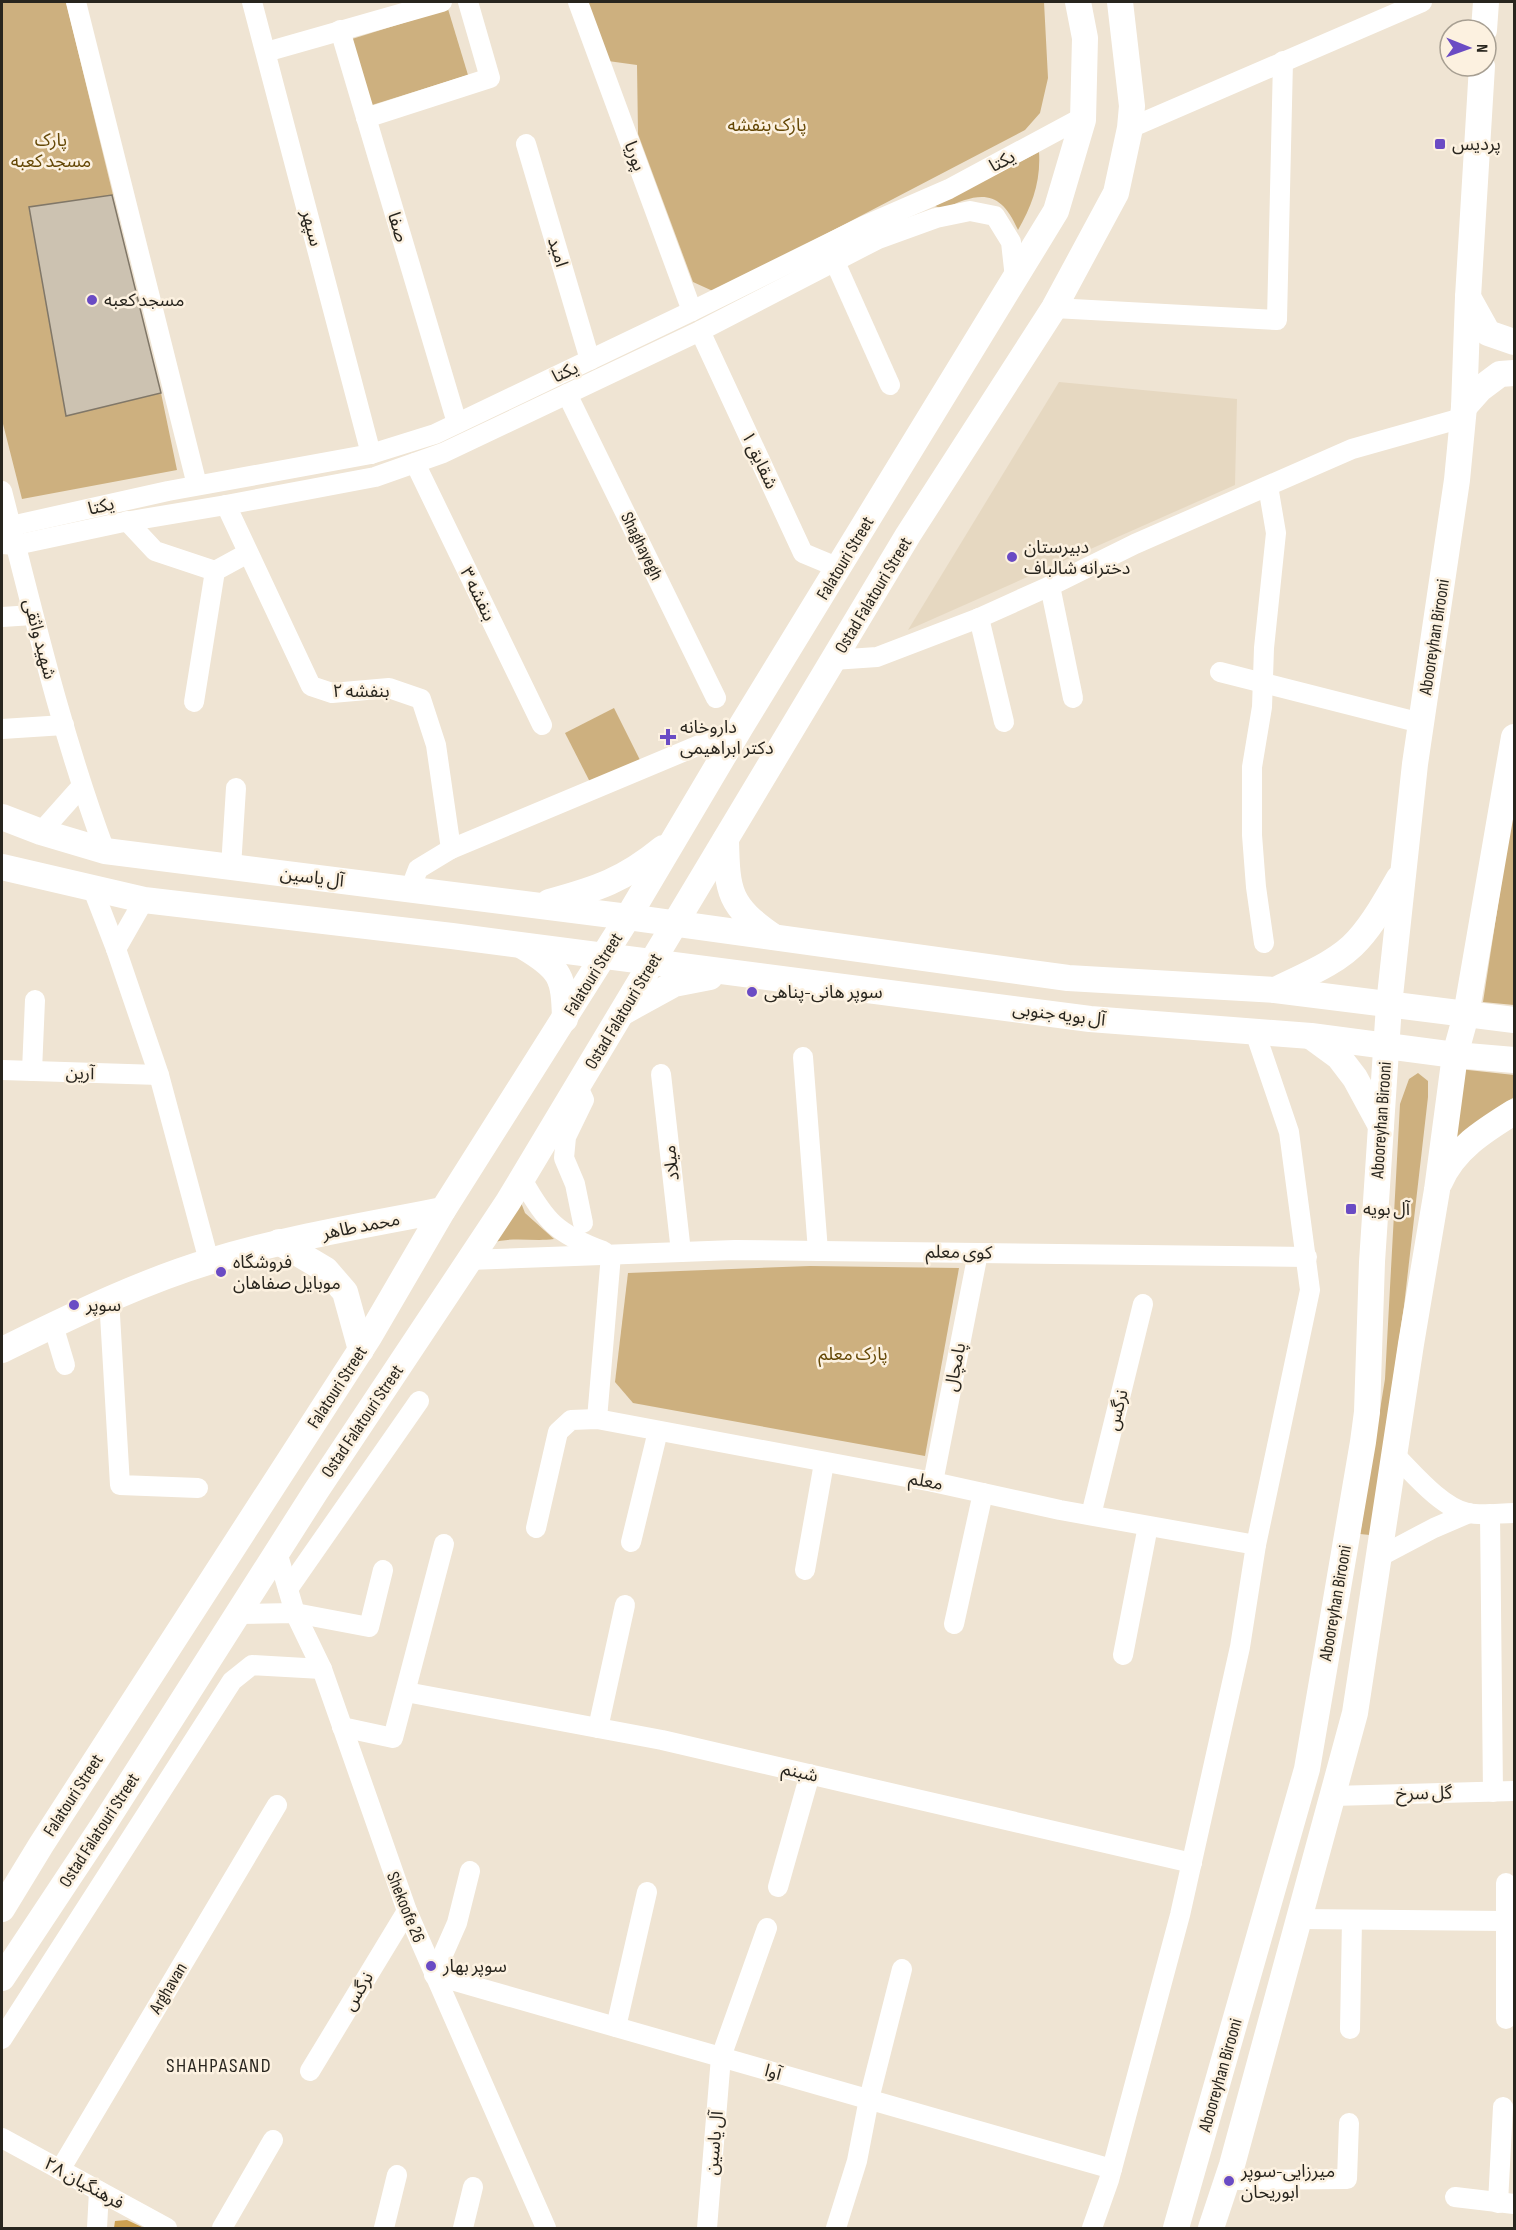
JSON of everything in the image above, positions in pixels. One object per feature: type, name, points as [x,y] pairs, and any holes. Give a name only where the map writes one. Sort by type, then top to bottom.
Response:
[{"type":"main road","name":"Falatouri Street","points":[[2,1909],[361,1350],[443,1210],[628,917],[740,728],[1056,211],[1083,117],[1085,39],[1078,2]]},
{"type":"main road","name":"Ostad Falatouri Street","points":[[2,1978],[104,1824],[277,1552],[522,1179],[908,535],[1054,308],[1116,193],[1130,128],[1132,106],[1120,2]]},
{"type":"main road","points":[[1485,18],[1486,2]]},
{"type":"main road","name":"Abooreyhan Birooni","points":[[1176,2229],[1307,1769],[1367,1412],[1372,1262],[1389,1005],[1414,764],[1457,480],[1463,412],[1481,78]]},
{"type":"main road","points":[[1468,297],[1488,333],[1515,342]]},
{"type":"main road","points":[[1463,412],[1480,389],[1500,374],[1515,373]]},
{"type":"main road","name":"Abooreyhan Birooni","points":[[1211,2229],[1227,2180],[1355,1713],[1411,1344],[1437,1191],[1455,1055],[1466,1015],[1515,737]]},
{"type":"main road","name":"آل یاسین","points":[[2,817],[41,832],[105,851],[628,917]]},
{"type":"main road","points":[[536,906],[612,883],[644,863],[677,836]]},
{"type":"main road","points":[[726,839],[727,876],[735,902],[751,922],[774,938]]},
{"type":"main road","points":[[2,867],[144,900],[604,956]]},
{"type":"main road","points":[[1275,990],[1326,965],[1357,941],[1386,901],[1404,870]]},
{"type":"main road","points":[[452,936],[462,936],[471,930],[477,921],[476,910],[470,901],[461,896]]},
{"type":"main road","name":"آل بویه جنوبی","points":[[628,917],[1068,978],[1275,990],[1515,1020]]},
{"type":"main road","points":[[521,945],[543,958],[557,972],[565,989],[565,1019]]},
{"type":"main road","name":"آل بویه جنوبی","points":[[604,956],[1090,1019],[1311,1036],[1455,1055],[1515,1060]]},
{"type":"main road","points":[[901,994],[905,956]]},
{"type":"main road","points":[[622,1013],[674,984],[731,972]]},
{"type":"main road","points":[[1311,1036],[1339,1057],[1355,1078],[1381,1126]]},
{"type":"main road","points":[[1437,1191],[1447,1167],[1482,1131],[1515,1112]]},
{"type":"main road","name":"محمد طاهر","points":[[2,1350],[110,1298],[209,1261],[279,1242],[443,1210]]},
{"type":"main road","name":"محمد طاهر","points":[[279,1242],[326,1270],[345,1292],[361,1350]]},
{"type":"street","points":[[76,2],[197,485]]},
{"type":"street","name":"سپهر","points":[[252,2],[371,454]]},
{"type":"street","points":[[266,52],[442,2]]},
{"type":"street","points":[[366,118],[490,78],[468,2]]},
{"type":"street","name":"پوریا","points":[[578,2],[692,311]]},
{"type":"street","points":[[1130,128],[1422,2]]},
{"type":"street","name":"صفا","points":[[340,30],[457,423]]},
{"type":"street","points":[[1054,308],[1277,320],[1283,61]]},
{"type":"street","name":"یکتا","points":[[11,526],[197,485],[371,454],[435,434],[692,311],[868,234],[1083,117]]},
{"type":"street","name":"امید","points":[[526,144],[590,360]]},
{"type":"street","name":"یکتا","points":[[9,545],[375,477],[443,453],[700,331],[835,262],[868,234],[970,211],[995,216],[1011,242],[1016,278]]},
{"type":"street","points":[[835,262],[890,385]]},
{"type":"street","name":"شقایق ۱","points":[[700,331],[803,553],[839,568]]},
{"type":"street","name":"Shaghayegh","points":[[567,394],[716,698]]},
{"type":"street","points":[[833,660],[877,657],[979,618],[1135,544],[1352,449],[1463,412]]},
{"type":"street","name":"بنفشه ۳","points":[[415,463],[542,725]]},
{"type":"street","points":[[1264,943],[1252,835],[1252,767],[1262,707],[1276,533],[1268,486]]},
{"type":"street","name":"شهید واثقی","points":[[2,490],[11,526],[9,545],[33,615],[81,787],[105,851]]},
{"type":"street","points":[[115,503],[123,522],[155,551],[215,572],[248,553]]},
{"type":"street","name":"بنفشه ۲","points":[[226,505],[311,686],[332,693],[389,688],[421,699],[436,745],[451,849]]},
{"type":"street","points":[[194,702],[215,572]]},
{"type":"street","points":[[1050,586],[1073,698]]},
{"type":"street","points":[[2,617],[33,615]]},
{"type":"street","points":[[979,618],[1004,722]]},
{"type":"street","points":[[1220,672],[1421,723]]},
{"type":"street","points":[[2,729],[64,725]]},
{"type":"street","points":[[410,890],[418,869],[451,849],[740,728]]},
{"type":"street","points":[[41,832],[81,787]]},
{"type":"street","points":[[231,867],[236,788]]},
{"type":"street","points":[[92,887],[159,1075],[209,1261]]},
{"type":"street","points":[[116,949],[144,900]]},
{"type":"street","points":[[32,1071],[35,1000]]},
{"type":"street","points":[[1092,2229],[1112,2169],[1192,1863],[1240,1647],[1256,1545],[1310,1290],[1289,1132],[1255,1032]]},
{"type":"street","points":[[802,1057],[818,1251]]},
{"type":"street","name":"آرین","points":[[2,1070],[159,1075]]},
{"type":"street","name":"میلاد","points":[[661,1074],[681,1252]]},
{"type":"street","points":[[578,1087],[584,1100],[566,1137],[564,1158],[575,1184],[583,1223]]},
{"type":"street","name":"کوی معلم","points":[[522,1179],[538,1208],[556,1229],[576,1241],[611,1255]]},
{"type":"street","name":"کوی معلم","points":[[469,1260],[735,1250],[1307,1257]]},
{"type":"street","name":"پامچال","points":[[933,1482],[978,1253]]},
{"type":"street","points":[[597,1419],[611,1255]]},
{"type":"street","points":[[110,1298],[120,1485],[198,1488]]},
{"type":"street","name":"نرگس","points":[[1091,1515],[1143,1304]]},
{"type":"street","points":[[53,1325],[65,1365]]},
{"type":"street","points":[[288,1589],[419,1401]]},
{"type":"street","name":"معلم","points":[[536,1528],[558,1432],[571,1420],[597,1419],[1256,1545]]},
{"type":"street","points":[[631,1542],[658,1431]]},
{"type":"street","points":[[1395,1455],[1421,1482],[1454,1509],[1469,1514],[1515,1513]]},
{"type":"street","points":[[805,1570],[824,1462]]},
{"type":"street","points":[[954,1624],[983,1493]]},
{"type":"street","points":[[1379,1557],[1434,1527],[1469,1514]]},
{"type":"street","points":[[1490,1514],[1493,1792]]},
{"type":"street","points":[[1123,1655],[1149,1526]]},
{"type":"street","points":[[342,1727],[393,1738],[444,1544]]},
{"type":"street","name":"Shekoofe 26","points":[[277,1552],[295,1613],[322,1669],[407,1911],[546,2229]]},
{"type":"street","points":[[238,1614],[295,1613],[369,1627],[383,1570]]},
{"type":"street","points":[[598,1728],[625,1605]]},
{"type":"street","points":[[2,2039],[232,1681],[252,1665],[322,1669]]},
{"type":"street","name":"شبنم","points":[[406,1692],[662,1740],[1192,1863]]},
{"type":"street","points":[[778,1887],[810,1774]]},
{"type":"street","name":"گل سرخ","points":[[1333,1796],[1515,1791]]},
{"type":"street","name":"Arghavan","points":[[60,2170],[277,1805]]},
{"type":"street","points":[[434,1975],[457,1923],[470,1871]]},
{"type":"street","points":[[1506,1883],[1506,2019]]},
{"type":"street","points":[[616,2027],[647,1892]]},
{"type":"street","name":"نرگس","points":[[310,2071],[407,1911]]},
{"type":"street","points":[[1299,1919],[1506,1921]]},
{"type":"street","points":[[1350,2028],[1352,1920]]},
{"type":"street","name":"آل یاسین","points":[[707,2229],[721,2057],[767,1928]]},
{"type":"street","points":[[836,2229],[857,2161],[869,2099],[902,1969]]},
{"type":"street","name":"آوا","points":[[434,1975],[1112,2169]]},
{"type":"street","points":[[1455,2197],[1506,2203],[1503,2107]]},
{"type":"street","points":[[1227,2180],[1347,2179],[1349,2123]]},
{"type":"street","name":"فرهنگیان ۲۸","points":[[2,2138],[167,2229]]},
{"type":"street","points":[[222,2229],[273,2140]]},
{"type":"street","points":[[384,2229],[397,2175]]},
{"type":"street","points":[[464,2229],[473,2187]]},
{"type":"street","points":[[97,2229],[99,2191]]},
{"type":"shaded area","name":"دبیرستان دخترانه شالباف","points":[[1059,382],[1237,399],[1235,485],[908,630]]},
{"type":"shaded area","points":[[127,2220],[144,2228],[114,2228],[115,2221]]},
{"type":"green space","name":"پارک مسجد کعبه","points":[[2,2],[66,2],[113,195],[29,208],[67,415],[161,393],[177,470],[22,499],[2,420]]},
{"type":"green space","name":"پارک بنفشه","points":[[588,2],[1044,2],[1048,78],[1040,113],[1025,130],[715,292],[693,282],[638,134],[637,65],[608,61]]},
{"type":"green space","points":[[448,9],[468,75],[372,105],[352,39]]},
{"type":"green space","points":[[1039,152],[1039,173],[1034,193],[1018,230],[1004,207],[996,200],[987,197],[967,199],[943,209],[935,206]]},
{"type":"green space","points":[[614,708],[640,760],[591,784],[565,733]]},
{"type":"green space","points":[[1514,801],[1514,1005],[1483,1002]]},
{"type":"green space","points":[[1459,1069],[1514,1075],[1514,1097],[1498,1108],[1444,1156]]},
{"type":"green space","points":[[1418,1073],[1428,1081],[1428,1097],[1404,1306],[1370,1535],[1360,1534],[1385,1379],[1400,1104],[1409,1079]]},
{"type":"green space","points":[[520,1200],[525,1213],[554,1239],[508,1240],[491,1243]]},
{"type":"green space","name":"پارک معلم","points":[[810,1266],[959,1268],[925,1456],[633,1403],[615,1382],[628,1273]]},
{"type":"building","name":"مسجد کعبه","points":[[112,195],[161,393],[66,416],[29,207]]},
{"type":"place","name":"پردیس","points":[[1440,144]]},
{"type":"place","name":"مسجد کعبه","points":[[92,300]]},
{"type":"place","name":"دبیرستان دخترانه شالباف","points":[[1012,557]]},
{"type":"place","name":"داروخانه دکتر ابراهیمی","points":[[668,737]]},
{"type":"place","name":"سوپر هانی-پناهی","points":[[752,992]]},
{"type":"place","name":"آل بویه","points":[[1351,1209]]},
{"type":"place","name":"فروشگاه موبایل صفاهان","points":[[221,1272]]},
{"type":"place","name":"سوپر","points":[[74,1305]]},
{"type":"place","name":"سوپر بهار","points":[[431,1966]]},
{"type":"place","name":"میرزایی-سوپر ابوریحان","points":[[1229,2181]]},
{"type":"district","name":"SHAHPASAND","points":[[219,2065]]}]
